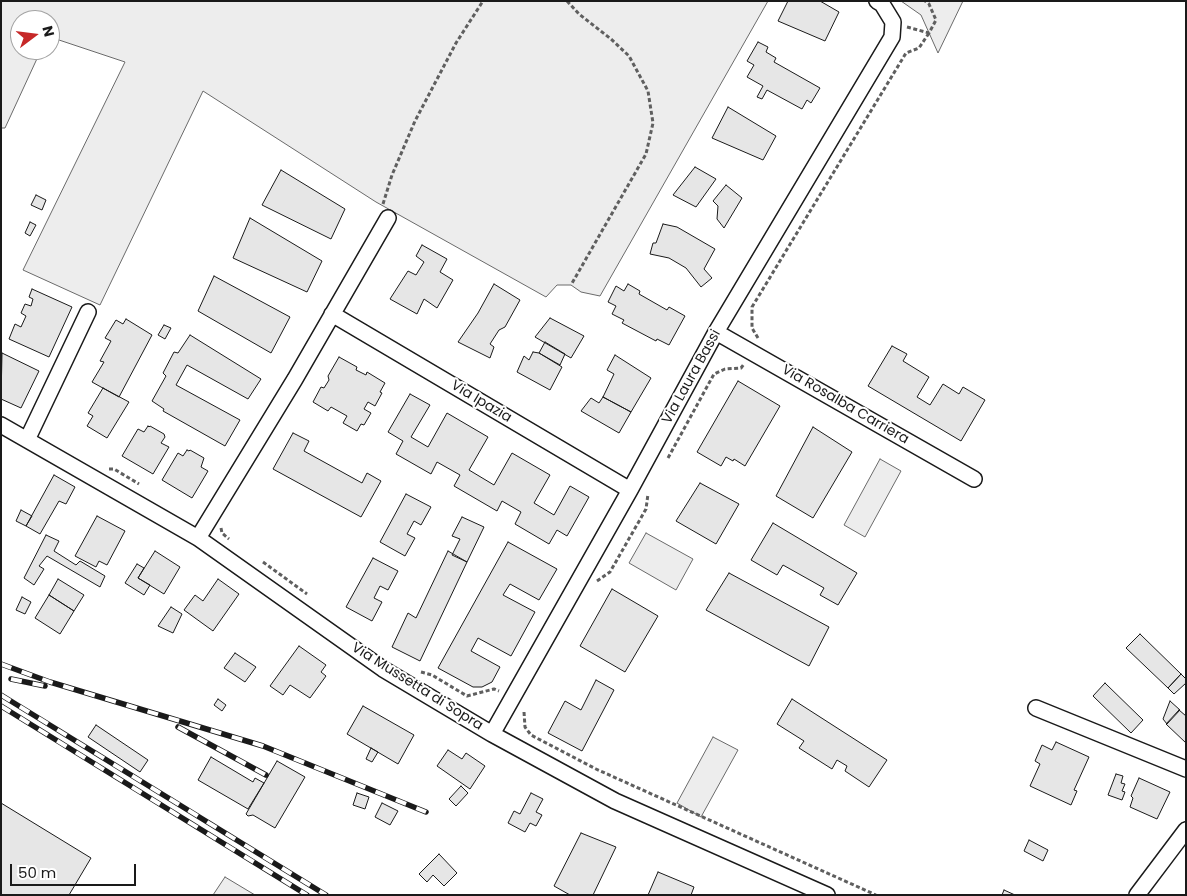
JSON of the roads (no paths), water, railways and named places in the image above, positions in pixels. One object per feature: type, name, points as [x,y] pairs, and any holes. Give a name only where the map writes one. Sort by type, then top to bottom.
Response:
[{"type":"street","name":"Via Laura Bassi","points":[[492,734],[630,490],[716,332],[892,36],[893,22],[882,4],[877,1]]},
{"type":"street","points":[[198,538],[332,314],[385,212]]},
{"type":"street","points":[[27,440],[88,312]]},
{"type":"street","name":"Via Ipazia","points":[[332,314],[630,490]]},
{"type":"street","name":"Via Rosalba Carriera","points":[[716,332],[974,479]]},
{"type":"street","name":"Via Mussetta di Sopra","points":[[1,425],[198,538],[383,669],[492,734],[614,801],[827,895]]},
{"type":"street","points":[[1036,708],[1186,768]]},
{"type":"street","points":[[1137,895],[1186,830]]},
{"type":"railway","points":[[1,664],[50,682],[263,746],[426,812]]},
{"type":"railway","points":[[11,679],[45,686]]},
{"type":"railway","points":[[1,695],[326,895]]},
{"type":"railway","points":[[1,706],[307,895]]},
{"type":"railway","points":[[178,727],[266,775]]}]
